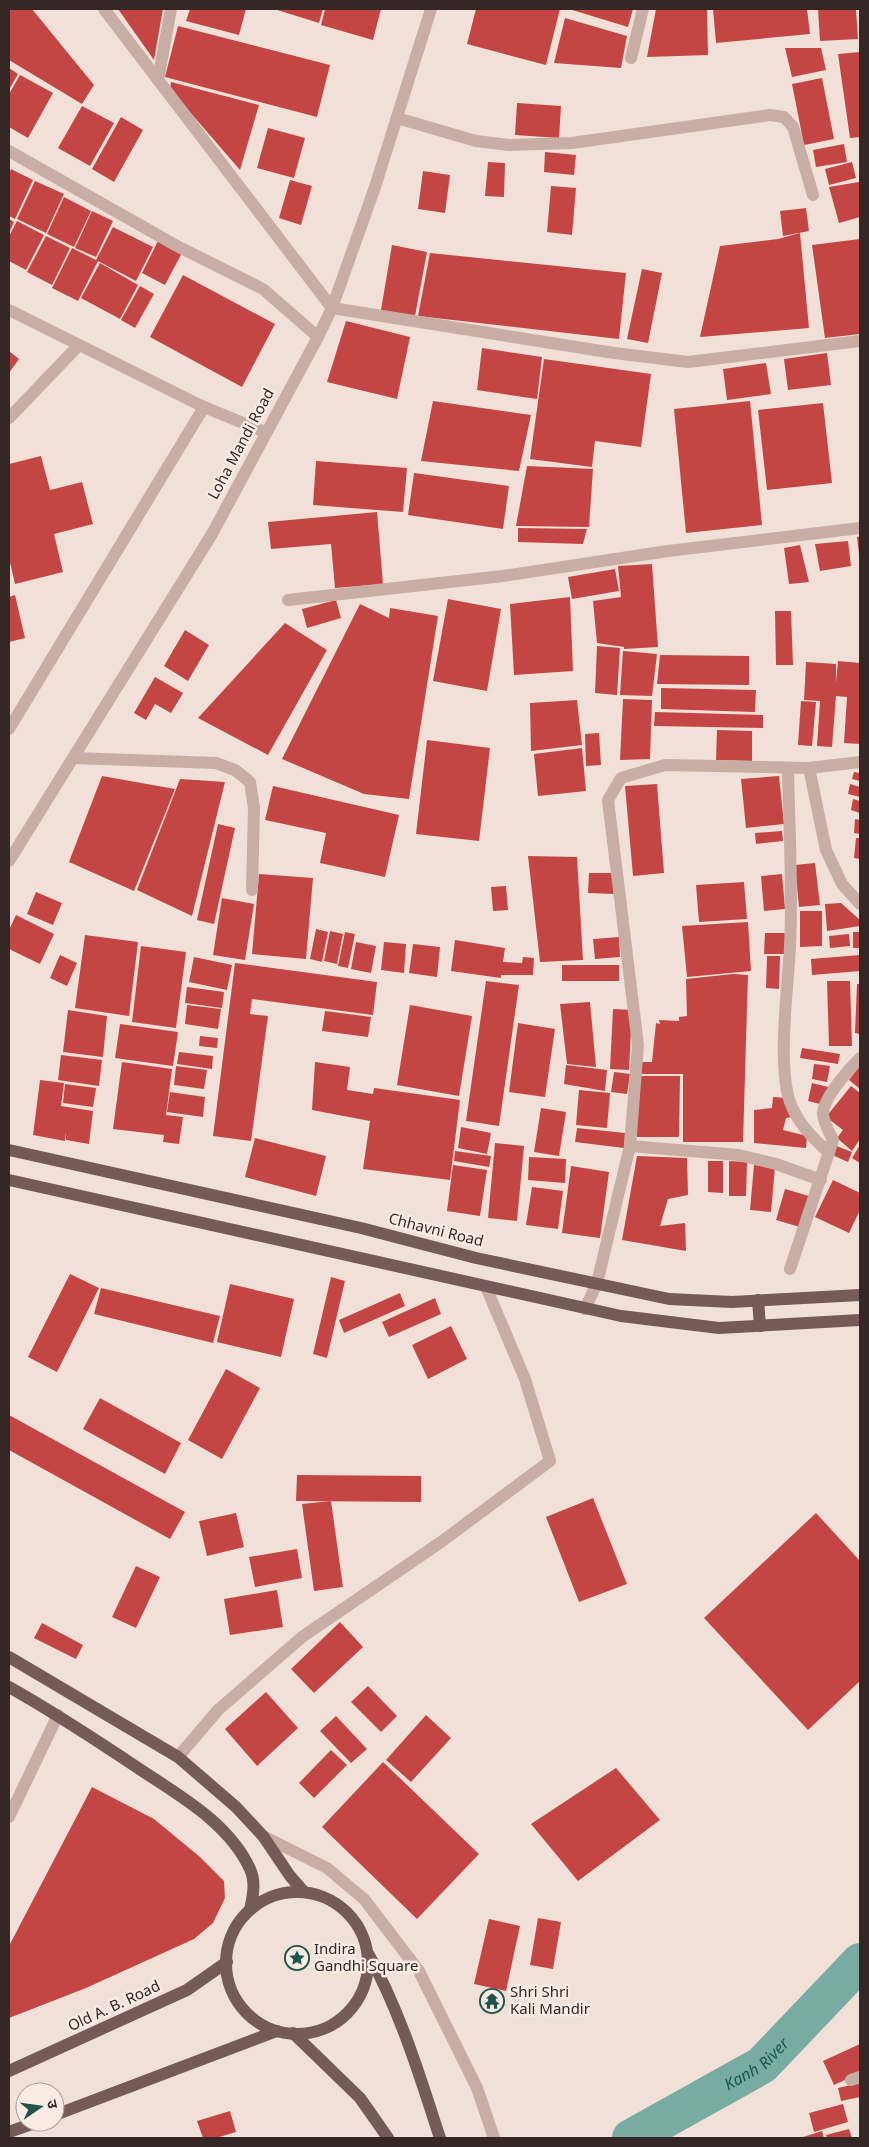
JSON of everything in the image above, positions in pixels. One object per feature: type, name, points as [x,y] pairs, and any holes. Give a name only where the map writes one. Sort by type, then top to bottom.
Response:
[{"type":"main road","name":"Chhavni Road","points":[[9,1150],[361,1228],[476,1258],[670,1299],[732,1302],[860,1294]]},
{"type":"main road","points":[[9,1180],[622,1316],[719,1328],[860,1320]]},
{"type":"main road","points":[[758,1300],[760,1326]]},
{"type":"main road","points":[[9,1657],[178,1757],[236,1807],[263,1836],[290,1876],[304,1892]]},
{"type":"main road","points":[[9,1687],[58,1715],[204,1812],[226,1835],[250,1870],[254,1890],[250,1910]]},
{"type":"main road","points":[[367,1952],[366,1980],[359,1998],[346,2014],[330,2026],[312,2032],[294,2033],[277,2031],[263,2025],[248,2013],[236,1998],[229,1980],[227,1962],[229,1942],[238,1924],[250,1910],[266,1898],[284,1892],[304,1892],[327,1898],[346,1911],[360,1930],[367,1952],[389,1992],[405,2033],[440,2138]]},
{"type":"main road","name":"Old A. B. Road","points":[[9,2071],[187,1990],[227,1962]]},
{"type":"main road","points":[[65,2111],[277,2031]]},
{"type":"main road","points":[[294,2033],[360,2098],[388,2138]]},
{"type":"street","points":[[104,9],[332,308],[604,352],[688,362],[860,341]]},
{"type":"street","points":[[158,80],[171,9]]},
{"type":"street","name":"Loha Mandi Road","points":[[9,861],[212,534],[265,432],[318,337],[332,308],[397,118],[431,9]]},
{"type":"street","points":[[631,58],[643,9]]},
{"type":"street","points":[[397,118],[476,140],[509,145],[572,143],[770,115],[784,117],[793,127],[813,195]]},
{"type":"street","points":[[9,151],[177,246],[263,289],[318,337]]},
{"type":"street","points":[[9,310],[78,346],[204,407],[265,432]]},
{"type":"street","points":[[9,418],[78,346]]},
{"type":"street","points":[[9,729],[204,407]]},
{"type":"street","points":[[288,600],[503,576],[668,551],[860,528]]},
{"type":"street","points":[[74,758],[216,763],[235,770],[250,782],[254,808],[252,890]]},
{"type":"street","points":[[586,1309],[597,1283],[630,1146],[638,1045],[608,800],[621,778],[665,765],[809,768],[860,762]]},
{"type":"street","points":[[788,768],[790,946],[787,983],[785,1073],[790,1102],[804,1130],[829,1153]]},
{"type":"street","points":[[809,768],[826,850],[842,884],[860,904]]},
{"type":"street","points":[[790,1269],[833,1140],[825,1124],[824,1110],[843,1075],[860,1058]]},
{"type":"street","points":[[630,1146],[739,1155],[776,1164],[821,1180]]},
{"type":"street","points":[[178,1757],[218,1710],[302,1637],[441,1542],[550,1461],[525,1379],[486,1287]]},
{"type":"street","points":[[9,1816],[58,1715]]},
{"type":"street","points":[[263,1836],[327,1868],[364,1899],[419,1971],[477,2088],[494,2138]]},
{"type":"building","points":[[9,9],[32,9],[94,85],[82,104],[9,60]]},
{"type":"building","points":[[118,9],[163,9],[154,60]]},
{"type":"building","points":[[190,9],[246,9],[239,35],[186,21]]},
{"type":"building","points":[[274,9],[323,9],[319,23]]},
{"type":"building","points":[[325,9],[381,9],[373,40],[321,25]]},
{"type":"building","points":[[476,9],[560,9],[546,65],[467,44]]},
{"type":"building","points":[[569,9],[633,9],[628,27]]},
{"type":"building","points":[[656,9],[707,9],[708,55],[647,57]]},
{"type":"building","points":[[713,9],[807,9],[810,34],[716,43]]},
{"type":"building","points":[[818,9],[856,9],[858,39],[820,41]]},
{"type":"building","points":[[565,18],[627,36],[621,68],[554,63]]},
{"type":"building","points":[[178,26],[330,65],[317,117],[165,77]]},
{"type":"building","points":[[785,48],[821,48],[826,70],[792,77]]},
{"type":"building","points":[[860,52],[860,137],[850,138],[838,54]]},
{"type":"building","points":[[9,68],[18,74],[9,90]]},
{"type":"building","points":[[20,75],[53,93],[28,138],[9,127],[9,94]]},
{"type":"building","points":[[822,78],[834,139],[804,145],[792,84]]},
{"type":"building","points":[[171,82],[259,105],[240,170],[170,89]]},
{"type":"building","points":[[517,103],[561,106],[559,138],[515,135]]},
{"type":"building","points":[[82,106],[114,123],[90,166],[58,148]]},
{"type":"building","points":[[121,117],[143,130],[114,182],[92,169]]},
{"type":"building","points":[[268,128],[305,138],[294,178],[257,168]]},
{"type":"building","points":[[844,144],[847,162],[816,167],[813,150]]},
{"type":"building","points":[[545,152],[576,155],[574,175],[544,172]]},
{"type":"building","points":[[488,162],[505,163],[504,197],[485,196]]},
{"type":"building","points":[[852,162],[856,178],[829,185],[825,169]]},
{"type":"building","points":[[11,169],[33,180],[15,219],[9,216],[9,174]]},
{"type":"building","points":[[423,171],[450,175],[445,213],[418,209]]},
{"type":"building","points":[[290,180],[312,186],[301,225],[279,218]]},
{"type":"building","points":[[35,181],[64,194],[46,233],[17,219]]},
{"type":"building","points":[[859,182],[860,217],[839,223],[829,187]]},
{"type":"building","points":[[551,186],[576,188],[572,235],[547,232]]},
{"type":"building","points":[[64,197],[91,211],[74,247],[47,234]]},
{"type":"building","points":[[806,208],[809,231],[783,236],[780,211]]},
{"type":"building","points":[[92,211],[113,221],[96,257],[75,248]]},
{"type":"building","points":[[9,219],[14,222],[9,233]]},
{"type":"building","points":[[17,221],[44,235],[26,270],[9,261],[9,236]]},
{"type":"building","points":[[113,227],[153,247],[136,281],[98,261],[78,301],[52,288],[72,248],[96,260]]},
{"type":"building","points":[[800,233],[809,328],[700,337],[720,246],[778,239]]},
{"type":"building","points":[[46,236],[70,248],[52,285],[27,272]]},
{"type":"building","points":[[159,239],[183,251],[165,285],[142,273]]},
{"type":"building","points":[[860,239],[860,334],[825,338],[812,245]]},
{"type":"building","points":[[392,245],[427,252],[415,316],[381,310]]},
{"type":"building","points":[[430,253],[626,273],[619,339],[418,316]]},
{"type":"building","points":[[100,263],[138,285],[120,319],[81,298]]},
{"type":"building","points":[[642,269],[662,273],[648,343],[627,339]]},
{"type":"building","points":[[183,275],[275,324],[242,387],[150,337]]},
{"type":"building","points":[[140,286],[154,294],[135,328],[121,320]]},
{"type":"building","points":[[346,321],[410,337],[397,399],[327,382]]},
{"type":"building","points":[[482,348],[542,357],[537,399],[477,390]]},
{"type":"building","points":[[9,351],[19,359],[9,373]]},
{"type":"building","points":[[827,353],[831,385],[788,390],[784,359]]},
{"type":"building","points":[[544,359],[651,374],[641,447],[595,441],[592,467],[530,459]]},
{"type":"building","points":[[766,363],[771,394],[727,400],[723,369]]},
{"type":"building","points":[[433,401],[531,415],[519,471],[421,461]]},
{"type":"building","points":[[750,401],[762,525],[686,533],[674,409]]},
{"type":"building","points":[[823,403],[832,483],[767,490],[758,410]]},
{"type":"building","points":[[41,456],[50,490],[82,482],[93,524],[54,534],[63,572],[15,584],[9,558],[9,464]]},
{"type":"building","points":[[316,461],[407,468],[403,512],[313,505]]},
{"type":"building","points":[[527,466],[593,469],[589,527],[516,526]]},
{"type":"building","points":[[414,473],[509,486],[503,529],[408,515]]},
{"type":"building","points":[[377,512],[383,584],[335,588],[331,544],[271,549],[268,522]]},
{"type":"building","points":[[518,528],[587,529],[583,544],[518,542]]},
{"type":"building","points":[[860,536],[860,554],[859,554],[857,537]]},
{"type":"building","points":[[848,541],[851,566],[820,571],[815,544]]},
{"type":"building","points":[[800,545],[809,582],[789,584],[784,548]]},
{"type":"building","points":[[652,564],[658,647],[624,649],[624,647],[597,643],[593,601],[621,597],[618,566]]},
{"type":"building","points":[[615,569],[619,591],[572,599],[568,577]]},
{"type":"building","points":[[15,595],[25,638],[9,642],[9,597]]},
{"type":"building","points":[[570,597],[573,671],[514,675],[510,604]]},
{"type":"building","points":[[448,599],[501,609],[487,691],[433,681]]},
{"type":"building","points":[[336,600],[341,618],[307,628],[302,609]]},
{"type":"building","points":[[360,604],[389,618],[390,608],[438,616],[409,799],[364,794],[282,759]]},
{"type":"building","points":[[775,611],[791,611],[793,665],[776,665]]},
{"type":"building","points":[[285,623],[327,650],[268,755],[198,718]]},
{"type":"building","points":[[185,630],[209,645],[188,681],[164,666]]},
{"type":"building","points":[[597,646],[620,648],[617,695],[595,693]]},
{"type":"building","points":[[623,651],[657,654],[652,696],[620,695]]},
{"type":"building","points":[[660,655],[749,656],[749,685],[657,684]]},
{"type":"building","points":[[838,661],[860,663],[860,744],[844,743],[847,697],[836,696],[832,747],[817,746],[820,701],[804,700],[806,662],[836,664],[836,683]]},
{"type":"building","points":[[155,677],[183,693],[171,713],[155,704],[146,720],[134,713]]},
{"type":"building","points":[[661,688],[756,690],[755,712],[661,709]]},
{"type":"building","points":[[623,699],[652,700],[650,759],[620,760]]},
{"type":"building","points":[[577,700],[582,745],[531,751],[530,703]]},
{"type":"building","points":[[801,701],[816,702],[812,746],[798,745]]},
{"type":"building","points":[[655,712],[763,715],[763,728],[654,726]]},
{"type":"building","points":[[717,730],[752,731],[752,761],[716,760]]},
{"type":"building","points":[[599,733],[601,765],[586,766],[585,734]]},
{"type":"building","points":[[427,740],[490,748],[479,841],[416,834]]},
{"type":"building","points":[[582,748],[586,791],[538,796],[534,754]]},
{"type":"building","points":[[854,772],[860,773],[860,781],[852,779]]},
{"type":"building","points":[[102,776],[175,789],[134,891],[69,862]]},
{"type":"building","points":[[779,776],[784,824],[746,828],[741,779]]},
{"type":"building","points":[[180,779],[225,782],[192,916],[137,890]]},
{"type":"building","points":[[657,784],[664,873],[633,876],[625,786]]},
{"type":"building","points":[[850,784],[860,787],[860,797],[848,794]]},
{"type":"building","points":[[273,786],[399,815],[385,877],[320,863],[326,833],[265,820]]},
{"type":"building","points":[[853,799],[860,801],[860,813],[851,810]]},
{"type":"building","points":[[855,819],[860,820],[860,834],[854,833]]},
{"type":"building","points":[[218,824],[235,828],[214,924],[197,920]]},
{"type":"building","points":[[782,831],[783,841],[756,844],[755,833]]},
{"type":"building","points":[[856,838],[860,838],[860,859],[854,858]]},
{"type":"building","points":[[528,856],[577,857],[583,960],[540,962]]},
{"type":"building","points":[[815,863],[820,905],[799,907],[795,865]]},
{"type":"building","points":[[589,873],[614,873],[614,894],[588,893]]},
{"type":"building","points":[[259,874],[313,878],[306,959],[252,954]]},
{"type":"building","points":[[782,874],[785,909],[764,911],[761,876]]},
{"type":"building","points":[[744,882],[747,919],[699,922],[696,885]]},
{"type":"building","points":[[506,886],[508,910],[493,911],[491,887]]},
{"type":"building","points":[[36,892],[62,903],[53,925],[27,914]]},
{"type":"building","points":[[222,898],[254,904],[245,960],[213,955]]},
{"type":"building","points":[[841,903],[860,920],[860,926],[827,931],[825,904]]},
{"type":"building","points":[[800,911],[822,911],[822,946],[800,947]]},
{"type":"building","points":[[16,915],[54,934],[40,964],[9,949],[9,930]]},
{"type":"building","points":[[748,922],[751,971],[687,977],[682,926]]},
{"type":"building","points":[[316,929],[328,932],[322,962],[310,959]]},
{"type":"building","points":[[330,931],[343,934],[337,964],[324,961]]},
{"type":"building","points":[[345,932],[355,934],[348,968],[338,966]]},
{"type":"building","points":[[853,932],[860,932],[860,948],[853,948]]},
{"type":"building","points":[[765,933],[786,933],[786,954],[764,954]]},
{"type":"building","points":[[849,934],[850,946],[830,948],[829,936]]},
{"type":"building","points":[[85,935],[138,942],[129,1016],[75,1008]]},
{"type":"building","points":[[619,937],[620,957],[595,959],[593,939]]},
{"type":"building","points":[[455,940],[505,948],[503,962],[522,963],[523,957],[534,958],[533,975],[501,975],[501,978],[451,971]]},
{"type":"building","points":[[356,942],[376,946],[371,973],[351,969]]},
{"type":"building","points":[[384,942],[406,944],[404,973],[381,970]]},
{"type":"building","points":[[413,944],[440,947],[437,977],[409,973]]},
{"type":"building","points":[[141,946],[186,952],[176,1028],[132,1022]]},
{"type":"building","points":[[60,955],[77,963],[67,986],[50,978]]},
{"type":"building","points":[[860,955],[860,971],[812,975],[811,959]]},
{"type":"building","points":[[767,956],[780,956],[779,989],[766,988]]},
{"type":"building","points":[[194,957],[232,965],[227,990],[189,982]]},
{"type":"building","points":[[235,963],[377,982],[373,1015],[252,999],[250,1014],[268,1016],[251,1141],[213,1136]]},
{"type":"building","points":[[562,965],[619,965],[619,981],[562,981]]},
{"type":"building","points":[[733,974],[748,975],[743,1142],[683,1142],[683,1074],[640,1074],[639,1062],[652,1062],[656,1023],[660,1024],[659,1020],[679,1021],[679,1017],[687,1016],[686,979]]},
{"type":"building","points":[[486,981],[519,985],[499,1126],[466,1121]]},
{"type":"building","points":[[827,981],[850,981],[852,1046],[829,1046]]},
{"type":"building","points":[[857,984],[860,984],[860,1034],[855,1033]]},
{"type":"building","points":[[187,987],[224,992],[222,1008],[185,1003]]},
{"type":"building","points":[[590,1002],[596,1067],[567,1064],[560,1004]]},
{"type":"building","points":[[187,1005],[221,1009],[218,1029],[185,1024]]},
{"type":"building","points":[[410,1005],[472,1016],[459,1096],[397,1085]]},
{"type":"building","points":[[613,1009],[632,1010],[629,1070],[610,1069]]},
{"type":"building","points":[[68,1010],[107,1016],[103,1057],[63,1052]]},
{"type":"building","points":[[325,1011],[371,1017],[368,1037],[322,1031]]},
{"type":"building","points":[[518,1023],[555,1029],[545,1097],[509,1092]]},
{"type":"building","points":[[120,1024],[178,1032],[173,1066],[115,1058]]},
{"type":"building","points":[[200,1036],[218,1038],[217,1048],[199,1046]]},
{"type":"building","points":[[802,1048],[840,1054],[838,1064],[800,1058]]},
{"type":"building","points":[[179,1052],[213,1056],[212,1069],[177,1064]]},
{"type":"building","points":[[61,1055],[102,1060],[99,1086],[58,1080]]},
{"type":"building","points":[[122,1062],[172,1069],[166,1115],[183,1117],[179,1144],[163,1142],[164,1135],[113,1129]]},
{"type":"building","points":[[315,1062],[350,1067],[347,1090],[373,1094],[374,1088],[460,1100],[450,1180],[363,1169],[370,1121],[312,1110]]},
{"type":"building","points":[[814,1064],[830,1066],[827,1082],[812,1079]]},
{"type":"building","points":[[566,1065],[607,1070],[605,1091],[564,1084]]},
{"type":"building","points":[[860,1065],[860,1089],[849,1080]]},
{"type":"building","points":[[176,1066],[207,1070],[204,1089],[174,1085]]},
{"type":"building","points":[[614,1072],[630,1074],[627,1094],[611,1092]]},
{"type":"building","points":[[638,1076],[680,1076],[679,1137],[637,1137]]},
{"type":"building","points":[[40,1080],[64,1083],[61,1106],[93,1111],[89,1144],[66,1140],[66,1132],[65,1141],[33,1135]]},
{"type":"building","points":[[812,1083],[828,1087],[824,1105],[808,1101]]},
{"type":"building","points":[[65,1084],[96,1088],[93,1107],[63,1103]]},
{"type":"building","points":[[851,1086],[860,1093],[860,1139],[852,1151],[837,1138],[843,1130],[826,1117]]},
{"type":"building","points":[[579,1090],[610,1093],[607,1128],[576,1125]]},
{"type":"building","points":[[170,1092],[205,1097],[203,1117],[167,1112]]},
{"type":"building","points":[[773,1097],[787,1098],[792,1117],[786,1118],[783,1130],[807,1136],[806,1148],[754,1143],[754,1110],[772,1108]]},
{"type":"building","points":[[541,1108],[566,1112],[559,1156],[534,1152]]},
{"type":"building","points":[[461,1127],[491,1133],[487,1154],[458,1148]]},
{"type":"building","points":[[577,1128],[625,1133],[624,1148],[575,1142]]},
{"type":"building","points":[[255,1138],[326,1156],[316,1196],[245,1177]]},
{"type":"building","points":[[495,1143],[524,1146],[517,1221],[488,1218]]},
{"type":"building","points":[[834,1145],[852,1152],[848,1162],[830,1154]]},
{"type":"building","points":[[860,1145],[860,1163],[852,1158]]},
{"type":"building","points":[[455,1151],[491,1156],[489,1167],[454,1161]]},
{"type":"building","points":[[637,1156],[687,1158],[688,1195],[668,1199],[660,1226],[685,1223],[686,1251],[622,1240]]},
{"type":"building","points":[[529,1157],[566,1159],[565,1183],[528,1180]]},
{"type":"building","points":[[708,1161],[723,1161],[723,1193],[708,1192]]},
{"type":"building","points":[[729,1161],[747,1162],[746,1196],[729,1196]]},
{"type":"building","points":[[453,1165],[487,1170],[480,1216],[447,1211]]},
{"type":"building","points":[[754,1165],[775,1167],[771,1212],[750,1210]]},
{"type":"building","points":[[571,1166],[609,1172],[600,1238],[562,1233]]},
{"type":"building","points":[[833,1180],[860,1193],[860,1210],[849,1233],[815,1217]]},
{"type":"building","points":[[532,1187],[563,1191],[558,1229],[526,1225]]},
{"type":"building","points":[[785,1189],[809,1196],[800,1227],[776,1220]]},
{"type":"building","points":[[70,1274],[99,1288],[57,1372],[28,1357]]},
{"type":"building","points":[[331,1277],[345,1281],[327,1358],[313,1354]]},
{"type":"building","points":[[230,1284],[294,1299],[281,1357],[217,1342]]},
{"type":"building","points":[[101,1288],[220,1316],[213,1343],[94,1314]]},
{"type":"building","points":[[400,1293],[405,1306],[344,1333],[339,1320]]},
{"type":"building","points":[[435,1298],[441,1314],[389,1337],[382,1322]]},
{"type":"building","points":[[451,1326],[467,1359],[428,1379],[412,1345]]},
{"type":"building","points":[[226,1369],[260,1388],[222,1459],[188,1440]]},
{"type":"building","points":[[100,1398],[181,1443],[165,1474],[83,1429]]},
{"type":"building","points":[[9,1415],[185,1512],[170,1539],[9,1450]]},
{"type":"building","points":[[297,1475],[421,1476],[421,1502],[296,1501]]},
{"type":"building","points":[[593,1498],[627,1584],[579,1602],[546,1517]]},
{"type":"building","points":[[331,1501],[343,1587],[314,1591],[302,1504]]},
{"type":"building","points":[[236,1513],[244,1547],[207,1556],[199,1521]]},
{"type":"building","points":[[816,1513],[860,1561],[860,1681],[808,1730],[704,1618]]},
{"type":"building","points":[[297,1549],[302,1578],[255,1587],[249,1557]]},
{"type":"building","points":[[136,1566],[160,1577],[136,1628],[112,1617]]},
{"type":"building","points":[[277,1590],[283,1627],[230,1635],[224,1599]]},
{"type":"building","points":[[340,1622],[363,1647],[314,1693],[291,1669]]},
{"type":"building","points":[[42,1623],[83,1645],[76,1659],[34,1638]]},
{"type":"building","points":[[368,1686],[397,1716],[381,1732],[351,1702]]},
{"type":"building","points":[[266,1692],[298,1728],[257,1766],[225,1729]]},
{"type":"building","points":[[426,1715],[451,1738],[411,1782],[386,1760]]},
{"type":"building","points":[[336,1716],[367,1749],[351,1763],[320,1731]]},
{"type":"building","points":[[331,1750],[347,1765],[314,1798],[299,1783]]},
{"type":"building","points":[[383,1762],[479,1854],[417,1919],[322,1827]]},
{"type":"building","points":[[616,1768],[660,1820],[578,1881],[531,1824]]},
{"type":"building","points":[[92,1787],[154,1819],[200,1857],[224,1881],[225,1898],[213,1923],[194,1939],[86,1988],[9,2018],[9,1946]]},
{"type":"building","points":[[538,1918],[561,1922],[553,1969],[530,1965]]},
{"type":"building","points":[[489,1919],[520,1926],[506,1991],[474,1984]]},
{"type":"building","points":[[860,2044],[860,2073],[834,2085],[823,2061]]},
{"type":"building","points":[[860,2083],[860,2097],[841,2101],[838,2088]]},
{"type":"building","points":[[843,2104],[848,2122],[814,2132],[809,2113]]},
{"type":"building","points":[[230,2111],[236,2132],[216,2138],[203,2138],[197,2121]]},
{"type":"building","points":[[849,2129],[852,2138],[827,2138],[826,2135]]},
{"type":"building","points":[[822,2131],[824,2138],[800,2138]]},
{"type":"waterway","name":"Kanh River","points":[[631,2138],[762,2065],[860,1962]]},
{"type":"place","name":"Indira Gandhi Square","points":[[297,1958]]},
{"type":"place","name":"Shri Shri Kali Mandir","points":[[492,2001]]}]
